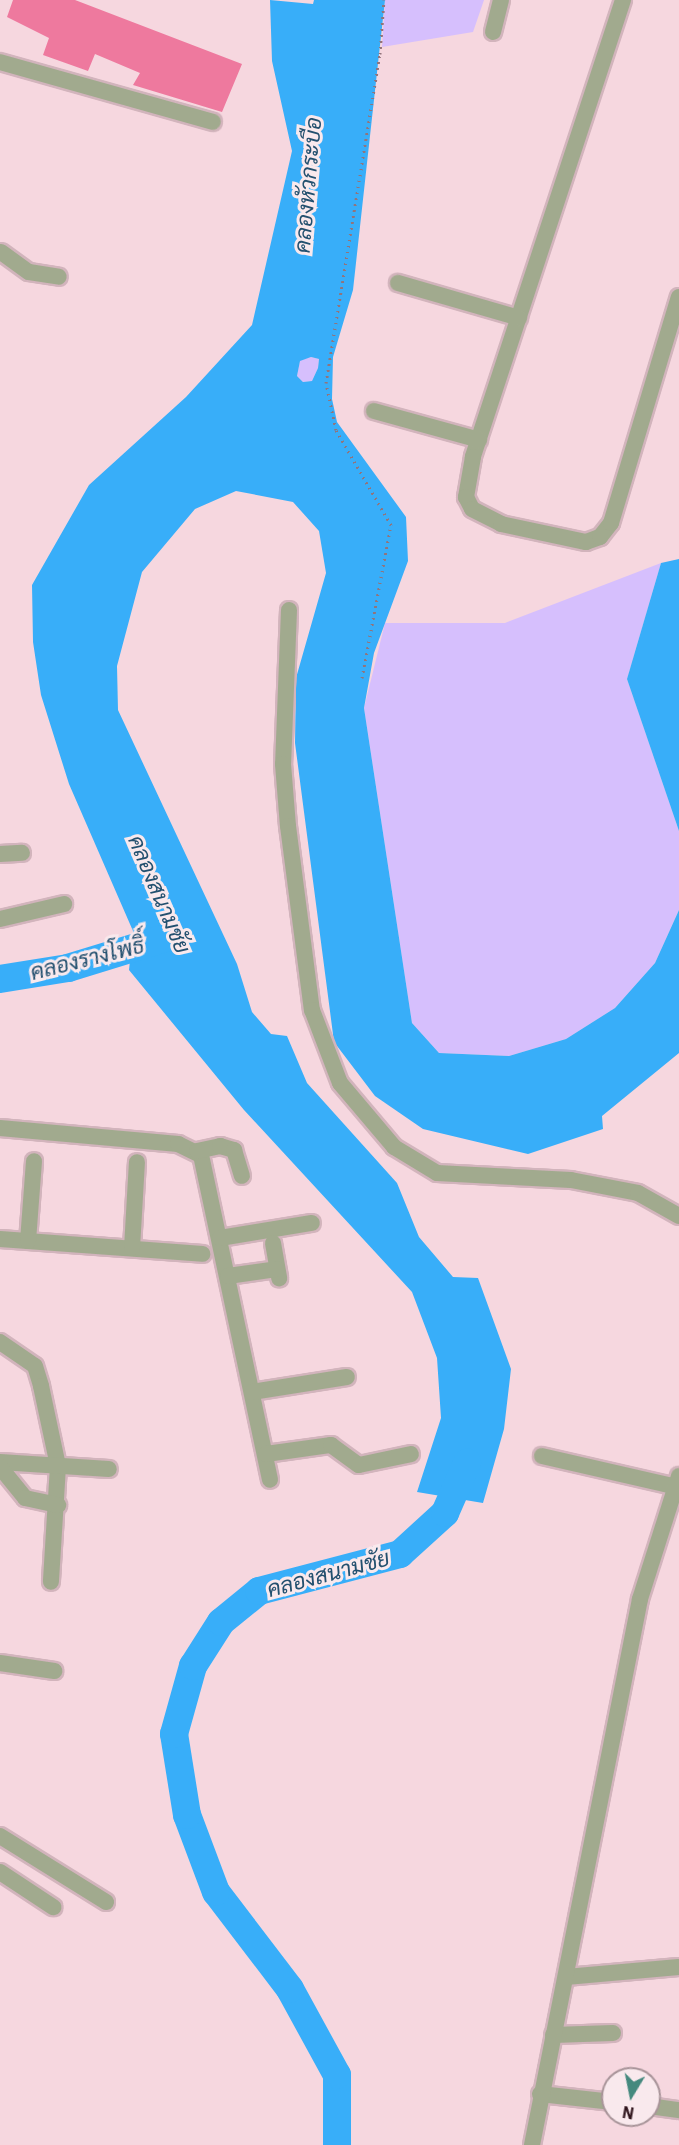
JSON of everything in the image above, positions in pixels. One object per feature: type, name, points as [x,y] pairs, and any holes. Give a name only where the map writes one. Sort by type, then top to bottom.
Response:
[{"type":"street","points":[[493,32],[501,0]]},
{"type":"street","points":[[623,0],[478,440],[466,497],[472,509],[501,524],[585,542],[600,537],[611,523],[679,297]]},
{"type":"street","points":[[0,62],[213,122]]},
{"type":"street","points":[[0,252],[29,272],[60,277]]},
{"type":"street","points":[[398,283],[519,318]]},
{"type":"street","points":[[374,411],[478,440]]},
{"type":"street","points":[[289,610],[283,764],[288,826],[312,1010],[340,1083],[394,1147],[437,1173],[571,1180],[638,1193],[679,1215]]},
{"type":"street","points":[[0,854],[22,853]]},
{"type":"street","points":[[0,919],[64,904]]},
{"type":"street","points":[[0,1128],[197,1151],[220,1146],[234,1150],[242,1176]]},
{"type":"street","points":[[197,1151],[220,1238],[270,1480]]},
{"type":"street","points":[[28,1241],[34,1161]]},
{"type":"street","points":[[132,1248],[137,1162]]},
{"type":"street","points":[[220,1238],[312,1223]]},
{"type":"street","points":[[0,1239],[202,1254]]},
{"type":"street","points":[[228,1276],[278,1273],[273,1243]]},
{"type":"street","points":[[0,1342],[35,1366],[58,1466],[58,1505],[51,1582]]},
{"type":"street","points":[[252,1392],[347,1377]]},
{"type":"street","points":[[266,1455],[331,1445],[359,1465],[411,1454]]},
{"type":"street","points":[[532,2145],[540,2094],[566,1977],[640,1599],[676,1481],[542,1456]]},
{"type":"street","points":[[0,1465],[109,1469]]},
{"type":"street","points":[[0,1465],[25,1498],[58,1505]]},
{"type":"street","points":[[0,1663],[54,1671]]},
{"type":"street","points":[[0,1836],[106,1902]]},
{"type":"street","points":[[0,1872],[53,1907]]},
{"type":"street","points":[[566,1977],[679,1967]]},
{"type":"street","points":[[553,2035],[613,2033]]},
{"type":"street","points":[[540,2094],[601,2101]]},
{"type":"street","points":[[661,2108],[679,2110]]},
{"type":"path","points":[[362,678],[392,525],[336,430],[326,383],[384,0]]},
{"type":"shaded area","points":[[385,0],[484,0],[473,32],[382,47]]},
{"type":"shaded area","points":[[311,357],[319,359],[318,368],[312,381],[303,382],[297,376],[300,360]]},
{"type":"shaded area","points":[[661,563],[627,679],[679,831],[679,910],[655,963],[615,1008],[566,1039],[509,1056],[439,1053],[412,1023],[364,708],[385,623],[505,623]]},
{"type":"water","name":"คลองหัวกระบือ","points":[[270,0],[313,4],[314,0],[385,0],[353,290],[333,357],[332,399],[337,422],[406,517],[408,561],[374,653],[364,708],[412,1023],[439,1053],[509,1056],[566,1039],[615,1008],[655,963],[679,910],[679,1053],[602,1116],[603,1129],[528,1154],[423,1129],[375,1096],[334,1042],[295,743],[296,678],[326,573],[319,531],[293,502],[236,491],[195,509],[142,572],[117,666],[118,710],[237,964],[252,1012],[271,1034],[287,1036],[307,1083],[397,1183],[419,1237],[453,1277],[478,1278],[511,1369],[504,1429],[483,1503],[417,1492],[441,1418],[437,1358],[412,1292],[244,1110],[129,970],[133,931],[69,784],[41,695],[33,642],[32,585],[89,485],[186,397],[252,325],[292,151],[272,61]],"holes":[[[311,357],[319,359],[312,381],[303,382],[297,376],[300,361]]]},
{"type":"water","points":[[679,559],[679,831],[627,679],[661,563]]},
{"type":"building","points":[[13,0],[75,0],[242,64],[222,112],[133,85],[140,73],[95,54],[88,71],[43,55],[49,38],[7,17]]},
{"type":"waterway","name":"คลองรางโพธิ์","points":[[0,979],[68,968],[169,937]]},
{"type":"waterway","name":"คลองสนามชัย","points":[[337,2145],[337,2075],[290,1989],[216,1892],[187,1815],[174,1734],[193,1666],[221,1622],[259,1591],[400,1554],[445,1513],[467,1463]]}]
